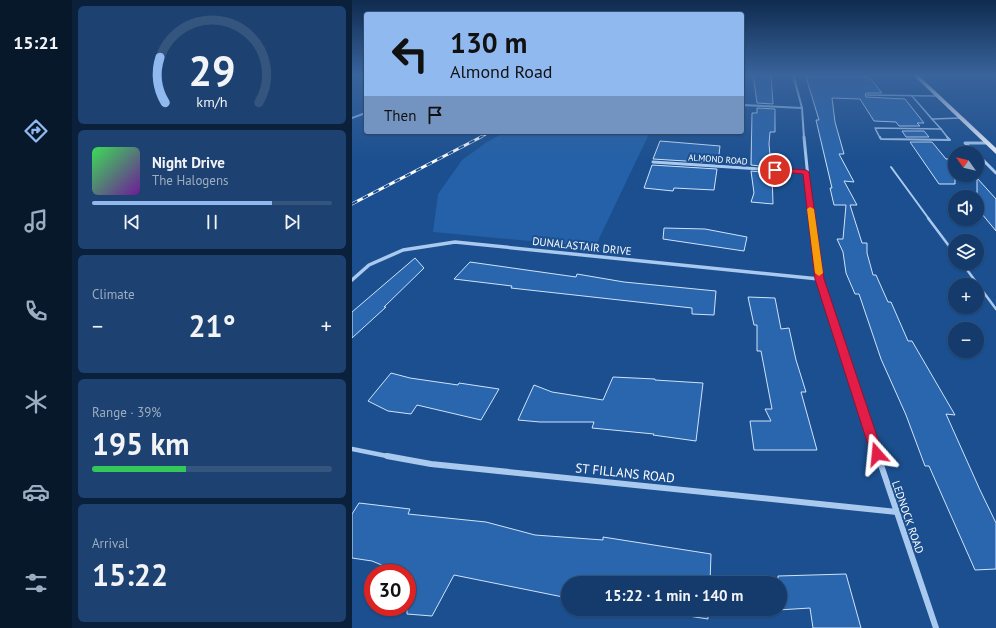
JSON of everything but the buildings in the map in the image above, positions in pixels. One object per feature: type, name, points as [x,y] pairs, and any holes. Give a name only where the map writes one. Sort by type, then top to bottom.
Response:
[{"type":"main road","points":[[944,103],[996,152]]},
{"type":"street","name":"LEDNOCK ROAD","points":[[801,103],[806,172],[820,279],[936,628]]},
{"type":"street","points":[[744,105],[802,108]]},
{"type":"street","points":[[968,146],[965,143],[986,143]]},
{"type":"street","name":"ALMOND ROAD","points":[[653,162],[806,172]]},
{"type":"street","points":[[984,162],[996,173]]},
{"type":"street","name":"DUNALASTAIR DRIVE","points":[[352,280],[369,265],[403,250],[455,242],[820,279]]},
{"type":"street","name":"ST FILLANS ROAD","points":[[352,449],[431,464],[897,512]]},
{"type":"lane","points":[[918,103],[941,128],[950,140],[881,139],[875,128],[941,128]]},
{"type":"lane","points":[[932,119],[960,118]]},
{"type":"lane","points":[[891,167],[948,244]]},
{"type":"lane","points":[[967,270],[996,309]]},
{"type":"shaded area","points":[[501,134],[649,134],[595,247],[433,232],[438,194],[462,160],[487,142]]},
{"type":"waterway","points":[[352,118],[364,114]]},
{"type":"railway","points":[[479,138],[486,134]]},
{"type":"railway","points":[[352,204],[481,137]]},
{"type":"slow traffic","points":[[810,209],[819,273]]},
{"type":"route","points":[[775,170],[806,172],[820,279],[877,454]]}]
